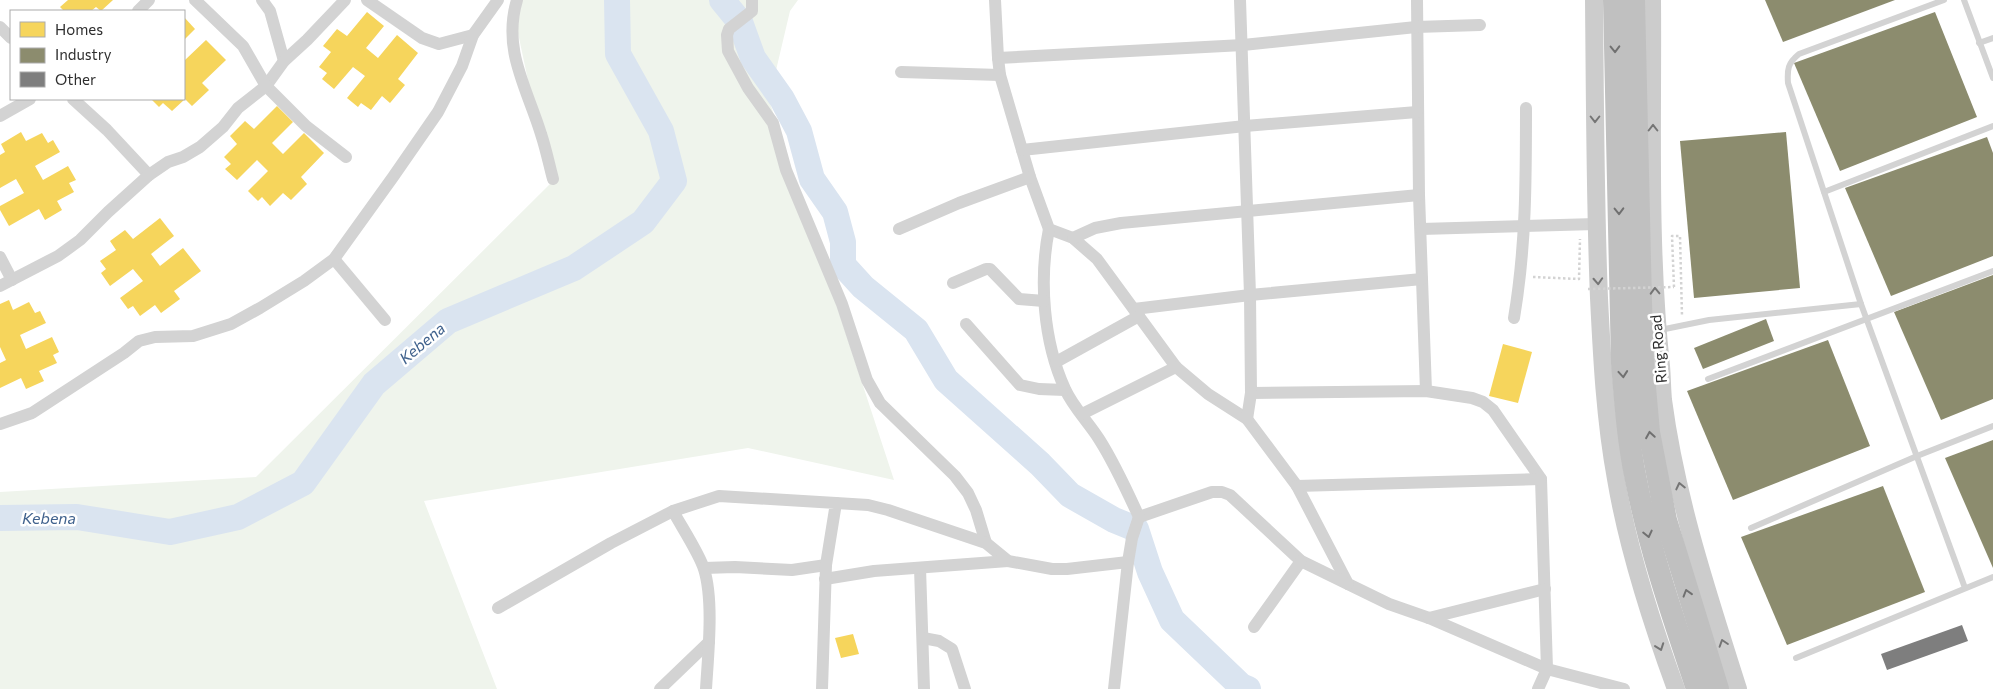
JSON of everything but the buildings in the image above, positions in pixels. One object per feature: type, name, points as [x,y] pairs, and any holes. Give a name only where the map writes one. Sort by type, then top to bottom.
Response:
[{"type":"highway","points":[[1614,0],[1622,362],[1627,418],[1635,479],[1652,550],[1697,689]]},
{"type":"highway","name":"Ring Road","points":[[1634,0],[1643,365],[1649,432],[1666,520],[1718,689]]},
{"type":"street","points":[[139,10],[149,0]]},
{"type":"street","points":[[195,0],[244,46],[266,86],[306,126],[346,157]]},
{"type":"street","points":[[262,0],[270,11],[284,61]]},
{"type":"street","points":[[0,286],[58,256],[80,240],[149,175],[168,162],[183,157],[200,147],[223,127],[238,108],[266,86],[284,61],[345,0]]},
{"type":"street","points":[[367,0],[422,38],[439,44],[473,35]]},
{"type":"street","points":[[0,424],[32,413],[124,353],[139,341],[155,337],[193,336],[231,324],[297,285],[334,258],[438,112],[462,66],[473,35],[498,0]]},
{"type":"street","points":[[517,0],[511,31],[513,48],[521,79],[542,135],[553,179]]},
{"type":"street","points":[[752,0],[752,11],[748,16],[733,25],[727,35],[728,52],[748,88],[773,123],[786,170],[842,304],[867,380],[880,403],[955,476],[968,493],[976,510],[986,543]]},
{"type":"street","points":[[995,0],[1000,76],[1030,177],[1049,228],[1044,252],[1044,301],[1049,336],[1056,362],[1065,390],[1114,463],[1137,521],[1128,562],[1114,689]]},
{"type":"street","points":[[1240,0],[1250,295],[1251,393],[1247,419]]},
{"type":"street","points":[[1417,0],[1417,112],[1426,391]]},
{"type":"street","points":[[1594,0],[1596,224],[1603,388],[1616,480],[1626,526],[1657,636],[1676,689]]},
{"type":"street","name":"Ring Road","points":[[1652,0],[1653,242],[1656,331],[1663,399],[1670,443],[1700,571],[1738,689]]},
{"type":"street","points":[[998,58],[1242,45],[1416,27],[1480,25]]},
{"type":"street","points":[[0,27],[10,37]]},
{"type":"street","points":[[901,72],[1000,76]]},
{"type":"street","points":[[0,116],[28,100]]},
{"type":"street","points":[[74,100],[107,130],[149,175]]},
{"type":"street","points":[[1514,318],[1521,277],[1525,226],[1526,108]]},
{"type":"street","points":[[1022,150],[1245,126],[1417,112]]},
{"type":"street","points":[[899,229],[959,203],[1030,177]]},
{"type":"street","points":[[1073,238],[1095,228],[1121,223],[1419,195]]},
{"type":"street","points":[[1421,229],[1596,224]]},
{"type":"street","points":[[1049,228],[1073,238],[1097,259],[1176,368],[1208,394],[1247,419],[1297,486],[1348,584]]},
{"type":"street","points":[[0,257],[12,280]]},
{"type":"street","points":[[334,258],[385,320]]},
{"type":"street","points":[[952,283],[990,269],[1019,299],[1044,301]]},
{"type":"street","points":[[1056,362],[1137,312],[1250,295],[1422,279]]},
{"type":"street","points":[[966,324],[1020,385],[1033,389],[1065,390]]},
{"type":"street","points":[[1082,414],[1176,368]]},
{"type":"street","points":[[1251,393],[1426,391],[1472,398],[1483,402],[1493,410],[1541,479],[1547,669],[1538,689]]},
{"type":"street","points":[[1297,486],[1541,479]]},
{"type":"street","points":[[1137,521],[1212,492],[1222,492],[1230,495],[1302,561],[1348,584],[1389,604],[1429,618],[1547,669],[1624,689]]},
{"type":"street","points":[[498,608],[610,543],[672,511],[719,496],[868,505],[986,543],[1008,561]]},
{"type":"street","points":[[822,689],[826,565],[836,503]]},
{"type":"street","points":[[672,511],[704,568],[708,602],[709,642],[706,689]]},
{"type":"street","points":[[825,579],[874,571],[1008,561],[1059,570],[1128,562]]},
{"type":"street","points":[[1254,627],[1302,561]]},
{"type":"street","points":[[704,568],[735,567],[792,570],[826,565]]},
{"type":"street","points":[[920,568],[924,638],[924,689]]},
{"type":"street","points":[[1429,618],[1545,589]]},
{"type":"street","points":[[924,638],[939,641],[952,649],[965,689]]},
{"type":"street","points":[[660,689],[709,642]]},
{"type":"lane","points":[[1944,0],[1799,54],[1789,62],[1787,73],[1788,83],[1866,319],[1965,588]]},
{"type":"lane","points":[[1964,0],[1993,78]]},
{"type":"lane","points":[[1979,43],[1993,38]]},
{"type":"lane","points":[[1824,192],[1993,126]]},
{"type":"lane","points":[[1708,379],[1993,270]]},
{"type":"lane","points":[[1656,331],[1709,320],[1861,304]]},
{"type":"lane","points":[[1751,528],[1916,456],[1993,426]]},
{"type":"lane","points":[[1796,658],[1993,577]]},
{"type":"path","points":[[1588,289],[1674,287],[1672,236],[1680,236],[1682,326]]},
{"type":"path","points":[[1521,277],[1579,279],[1579,239]]},
{"type":"shaded area","points":[[511,0],[798,0],[790,11],[769,100],[894,480],[748,448],[424,501],[497,689],[0,689],[0,492],[256,477],[550,184]]},
{"type":"waterway","name":"Kebena","points":[[0,518],[77,517],[170,532],[238,517],[303,483],[374,384],[448,321],[574,268],[643,222],[674,181],[661,131],[618,54],[617,0]]},
{"type":"waterway","points":[[722,0],[740,22],[753,58],[782,99],[799,131],[812,179],[835,212],[843,242],[843,265],[863,287],[916,330],[946,380],[1040,464],[1070,495],[1114,520],[1136,529],[1150,572],[1172,620],[1241,686],[1248,689]]}]
